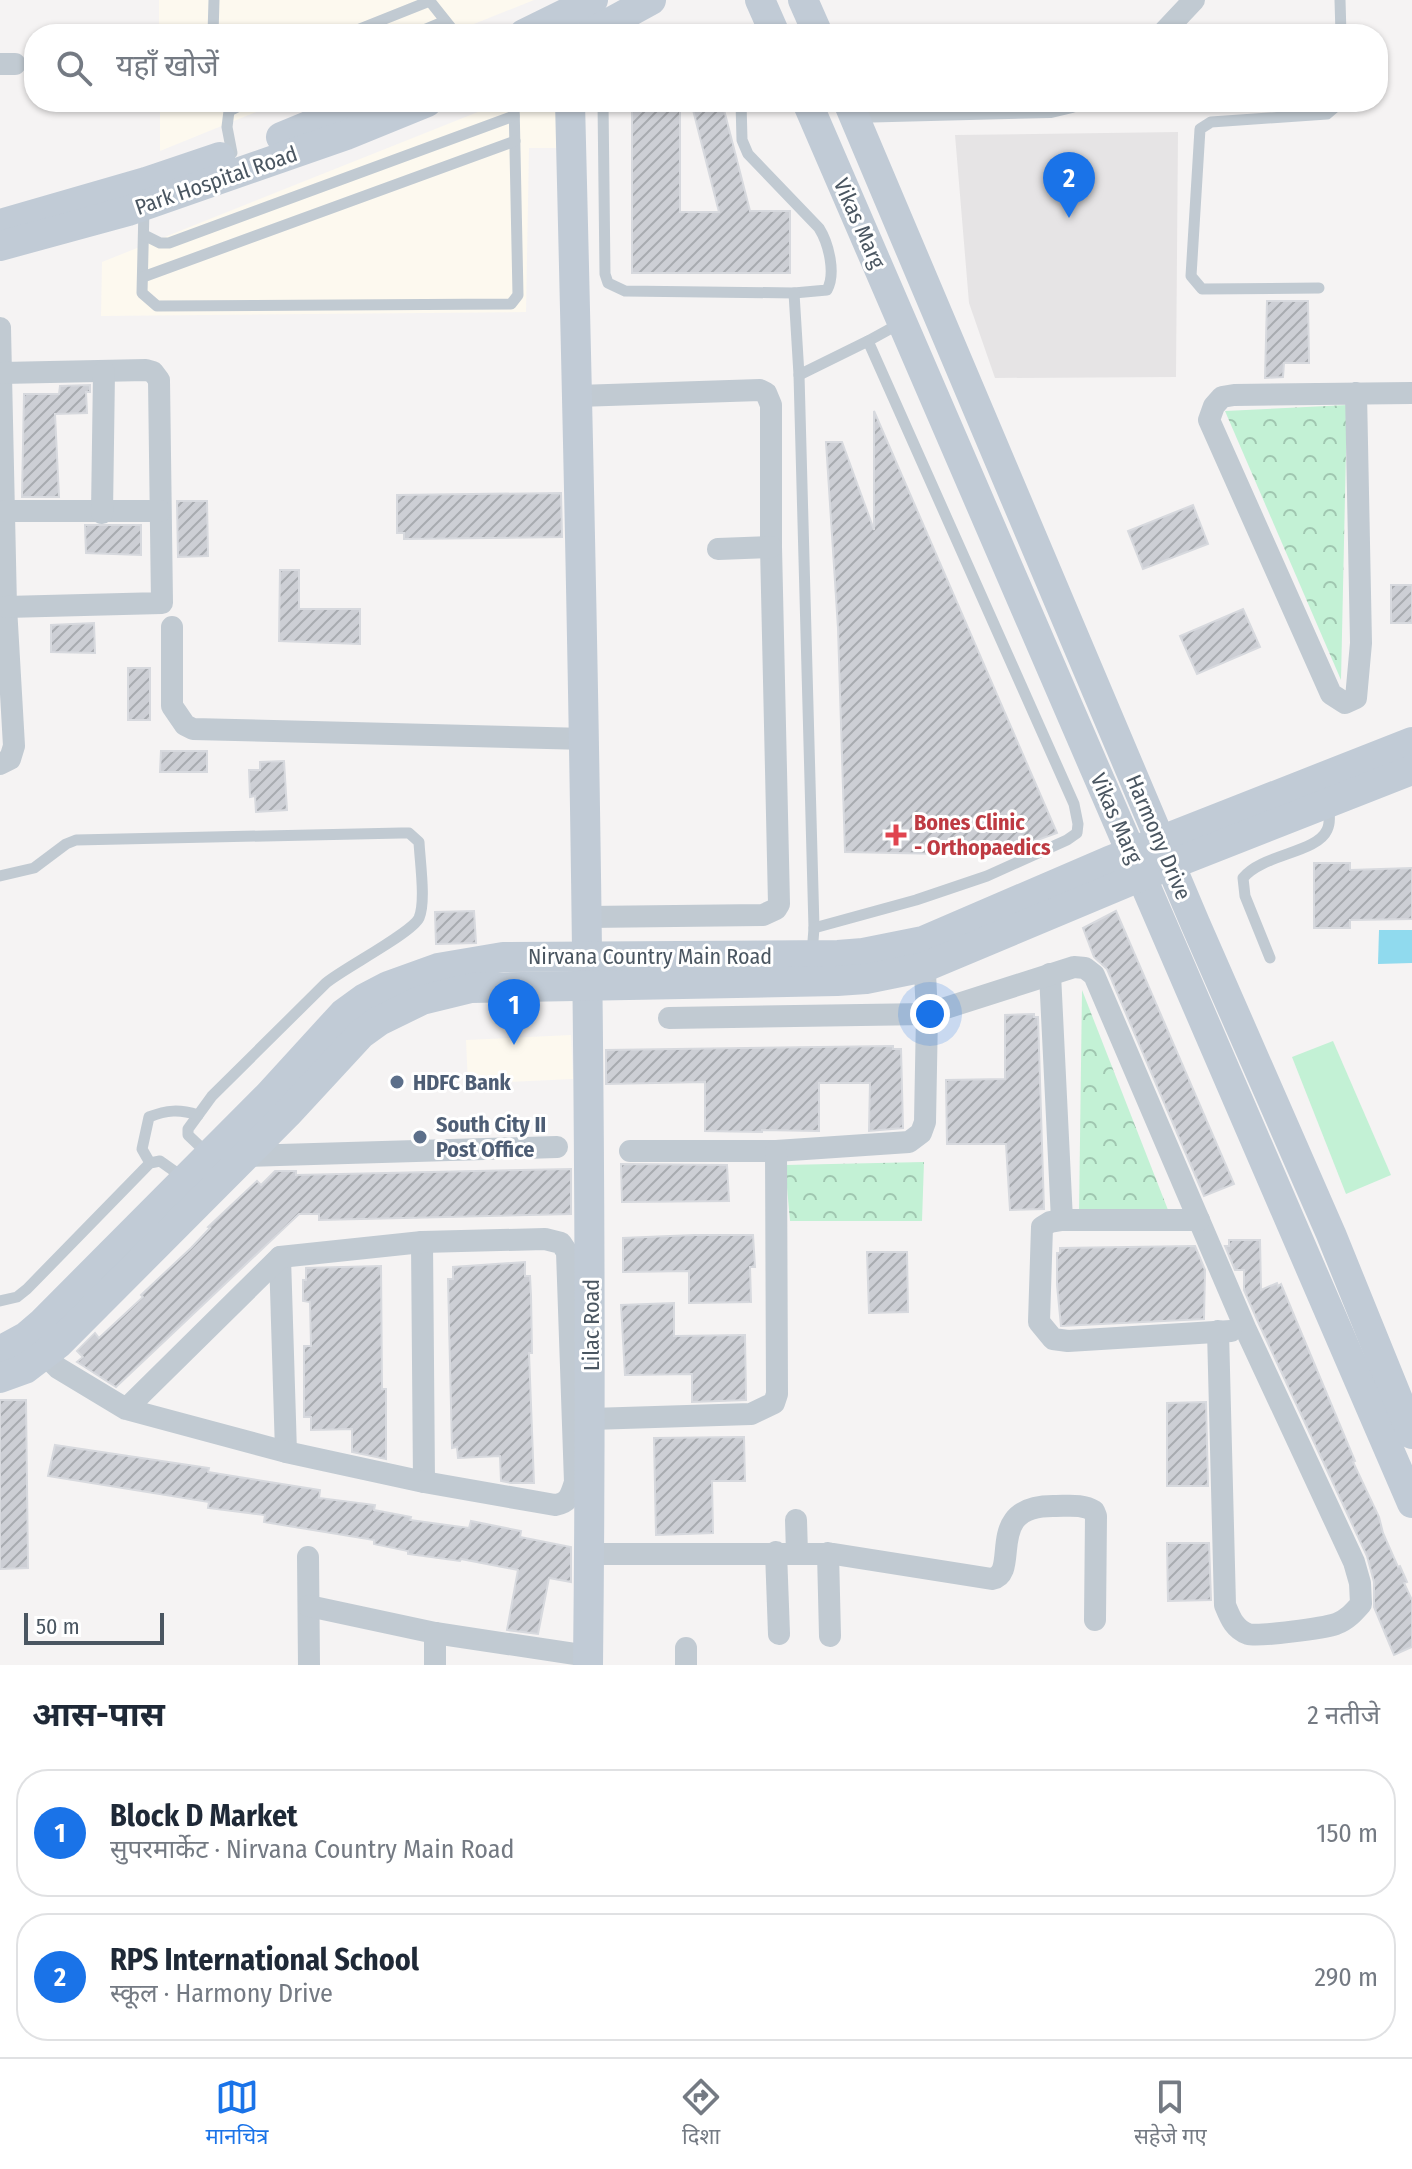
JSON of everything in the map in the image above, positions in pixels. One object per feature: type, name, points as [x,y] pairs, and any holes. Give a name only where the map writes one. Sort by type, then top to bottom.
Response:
[{"type":"street","points":[[539,24],[564,8],[597,24],[651,0]]},
{"type":"street","points":[[760,0],[771,24]]},
{"type":"street","points":[[803,0],[814,24]]},
{"type":"street","points":[[1171,24],[1194,0]]},
{"type":"street","name":"Park Hospital Road","points":[[0,224],[146,182],[291,134],[343,112]]},
{"type":"street","name":"Park Hospital Road","points":[[0,246],[144,220],[402,112]]},
{"type":"street","name":"Lilac Road","points":[[570,112],[586,739],[591,1419],[588,1661]]},
{"type":"street","name":"Vikas Marg","points":[[811,112],[1412,1503]]},
{"type":"street","name":"Harmony Drive","points":[[852,112],[1034,545],[1331,1234],[1412,1434]]},
{"type":"street","points":[[0,764],[10,759],[14,746],[5,668],[1,340]]},
{"type":"street","points":[[2,373],[146,370],[153,372],[159,380],[162,603],[6,607]]},
{"type":"street","points":[[102,513],[104,372]]},
{"type":"street","points":[[578,396],[760,390],[766,393],[771,405],[779,904],[776,909],[763,915],[587,917]]},
{"type":"street","points":[[1356,393],[1360,671],[1356,698],[1345,703],[1331,694],[1209,420],[1214,406],[1222,397],[1234,395],[1356,393],[1412,393]]},
{"type":"street","points":[[5,511],[160,511]]},
{"type":"street","points":[[1004,556],[1034,545]]},
{"type":"street","points":[[718,549],[771,547]]},
{"type":"street","points":[[172,627],[172,706],[185,725],[193,729],[586,739]]},
{"type":"street","name":"Nirvana Country Main Road","points":[[1166,854],[1412,742]]},
{"type":"street","name":"Nirvana Country Main Road","points":[[0,1351],[36,1346],[245,1156],[361,1034],[399,1010],[433,997],[471,988],[851,980],[924,954],[1166,854],[1328,803],[1412,770]]},
{"type":"street","name":"Nirvana Country Main Road","points":[[0,1378],[25,1369],[36,1346],[185,1179],[268,1096],[343,1014],[365,998],[413,976],[503,957],[813,942],[863,953],[924,954]]},
{"type":"street","points":[[630,1151],[776,1151],[909,1142],[917,1138],[925,1122],[927,1014],[924,954]]},
{"type":"street","points":[[669,1018],[927,1014],[1074,967],[1085,968],[1094,975],[1246,1330],[1354,1562],[1360,1583],[1361,1604],[1350,1616],[1336,1624],[1263,1635],[1247,1634],[1232,1623],[1225,1605],[1218,1331]]},
{"type":"street","points":[[1050,974],[1062,1220]]},
{"type":"street","points":[[245,1156],[557,1147]]},
{"type":"street","points":[[591,1419],[751,1414],[774,1403],[777,1394],[776,1151]]},
{"type":"street","points":[[1199,1220],[1062,1220],[1042,1227],[1039,1322],[1053,1339],[1068,1341],[1246,1330]]},
{"type":"street","points":[[36,1346],[58,1368],[126,1409],[286,1452],[424,1482],[555,1505],[568,1500],[575,1482],[567,1252],[561,1243],[545,1239],[422,1242],[280,1257],[126,1409]]},
{"type":"street","points":[[422,1242],[424,1482]]},
{"type":"street","points":[[280,1257],[286,1452]]},
{"type":"street","points":[[590,1554],[828,1553],[998,1578],[1005,1566],[1008,1529],[1027,1510],[1040,1505],[1089,1508],[1096,1516],[1095,1620]]},
{"type":"street","points":[[779,1634],[787,1552],[796,1520]]},
{"type":"street","points":[[828,1553],[830,1636]]},
{"type":"street","points":[[308,1557],[309,1665]]},
{"type":"street","points":[[309,1606],[588,1661]]},
{"type":"street","points":[[435,1633],[435,1665]]},
{"type":"lane","points":[[213,24],[214,0]]},
{"type":"lane","points":[[1340,0],[1341,24]]},
{"type":"lane","points":[[372,24],[429,1],[448,24]]},
{"type":"lane","points":[[438,24],[445,21]]},
{"type":"lane","points":[[229,112],[227,127],[232,153]]},
{"type":"lane","points":[[144,220],[142,293],[157,306],[511,304],[518,295],[514,112]]},
{"type":"lane","points":[[603,112],[605,274],[614,288],[625,291],[821,292],[830,286],[828,245],[819,228],[748,154],[742,140],[741,112]]},
{"type":"lane","points":[[1319,288],[1202,289],[1191,276],[1200,129],[1211,122],[1329,112]]},
{"type":"lane","points":[[144,220],[160,243],[169,243],[514,116]]},
{"type":"lane","points":[[143,277],[515,141]]},
{"type":"lane","points":[[794,293],[799,375],[813,942],[916,900],[987,876],[1067,840],[1077,833],[1078,824],[1074,804],[868,341]]},
{"type":"lane","points":[[799,375],[903,321]]},
{"type":"lane","points":[[1270,958],[1245,896],[1243,878],[1253,868],[1305,847],[1323,836],[1329,824],[1328,803]]},
{"type":"lane","points":[[0,876],[34,868],[76,840],[401,833],[415,837],[419,842],[422,908],[414,927],[326,983],[212,1096],[188,1129],[188,1135],[209,1155]]},
{"type":"lane","points":[[150,1163],[142,1149],[149,1117],[165,1111],[182,1110],[198,1115]]},
{"type":"lane","points":[[0,1301],[17,1297],[27,1289],[150,1163],[160,1161],[185,1179]]},
{"type":"shaded area","points":[[159,0],[534,0],[474,24],[159,24]]},
{"type":"shaded area","points":[[160,112],[256,112],[160,151]]},
{"type":"shaded area","points":[[478,112],[556,112],[557,148],[529,148],[526,312],[101,316],[102,262]]},
{"type":"shaded area","points":[[1178,132],[1176,377],[995,378],[969,303],[955,135]]},
{"type":"shaded area","points":[[571,1035],[573,1079],[468,1084],[466,1040]]},
{"type":"green space","points":[[1347,405],[1341,680],[1225,411]]},
{"type":"green space","points":[[1082,990],[1170,1215],[1079,1215]]},
{"type":"green space","points":[[1333,1041],[1391,1175],[1346,1194],[1292,1057]]},
{"type":"green space","points":[[924,1162],[922,1221],[790,1221],[785,1165]]},
{"type":"water","points":[[1379,930],[1412,930],[1412,963],[1378,964]]},
{"type":"building","points":[[632,112],[680,112],[680,212],[719,212],[694,112],[725,112],[750,211],[790,211],[790,273],[632,273]]},
{"type":"building","points":[[1267,301],[1308,301],[1309,363],[1284,363],[1283,377],[1265,378]]},
{"type":"building","points":[[90,385],[90,392],[86,392],[87,413],[55,414],[59,497],[22,497],[24,394],[59,394],[60,386]]},
{"type":"building","points":[[874,411],[1057,833],[996,855],[845,852],[838,628],[826,442],[842,442],[874,530]]},
{"type":"building","points":[[561,493],[562,537],[404,539],[404,533],[397,533],[397,495]]},
{"type":"building","points":[[177,501],[207,501],[208,556],[178,557]]},
{"type":"building","points":[[1193,505],[1208,544],[1143,569],[1128,531]]},
{"type":"building","points":[[85,525],[141,525],[141,555],[86,553]]},
{"type":"building","points":[[280,570],[299,570],[299,609],[360,609],[360,644],[279,641]]},
{"type":"building","points":[[1391,585],[1412,585],[1412,623],[1391,623]]},
{"type":"building","points":[[1243,609],[1260,647],[1197,674],[1180,636]]},
{"type":"building","points":[[94,623],[95,653],[51,652],[51,625]]},
{"type":"building","points":[[128,668],[150,668],[150,720],[128,720]]},
{"type":"building","points":[[161,751],[207,751],[207,772],[160,772]]},
{"type":"building","points":[[284,761],[287,810],[256,812],[255,796],[250,797],[249,770],[260,770],[260,762]]},
{"type":"building","points":[[1314,863],[1350,863],[1350,870],[1412,868],[1412,919],[1350,920],[1350,928],[1314,928]]},
{"type":"building","points":[[474,911],[476,943],[436,944],[435,912]]},
{"type":"building","points":[[1116,911],[1234,1184],[1204,1196],[1107,969],[1094,957],[1083,928]]},
{"type":"building","points":[[1034,1014],[1038,1017],[1044,1209],[1010,1210],[1006,1144],[947,1144],[946,1080],[1005,1079],[1005,1015]]},
{"type":"building","points":[[893,1046],[893,1049],[901,1049],[903,1128],[869,1131],[870,1083],[819,1083],[819,1131],[762,1132],[705,1131],[705,1082],[606,1084],[606,1050]]},
{"type":"building","points":[[621,1164],[727,1165],[729,1201],[622,1202]]},
{"type":"building","points":[[571,1169],[571,1214],[319,1220],[319,1214],[299,1214],[116,1387],[77,1362],[83,1357],[77,1351],[95,1333],[99,1338],[143,1297],[141,1295],[191,1248],[208,1227],[257,1181],[261,1185],[275,1171],[296,1171],[296,1175]]},
{"type":"building","points":[[753,1235],[755,1267],[750,1267],[751,1302],[689,1303],[689,1271],[623,1272],[623,1238]]},
{"type":"building","points":[[1229,1240],[1260,1240],[1261,1290],[1281,1284],[1383,1533],[1407,1582],[1404,1583],[1412,1600],[1412,1647],[1394,1655],[1374,1607],[1374,1582],[1367,1556],[1244,1290],[1244,1270],[1235,1270],[1225,1246],[1229,1246]]},
{"type":"building","points":[[1195,1246],[1205,1270],[1204,1319],[1061,1326],[1057,1285],[1057,1253],[1060,1253],[1060,1248]]},
{"type":"building","points":[[867,1252],[907,1252],[908,1312],[869,1313]]},
{"type":"building","points":[[525,1262],[525,1276],[530,1276],[531,1296],[532,1353],[529,1353],[534,1483],[511,1483],[501,1481],[500,1456],[458,1458],[457,1447],[452,1448],[448,1279],[453,1279],[453,1267]]},
{"type":"building","points":[[381,1266],[386,1459],[352,1452],[352,1429],[311,1430],[311,1417],[304,1417],[304,1346],[311,1346],[310,1302],[303,1301],[306,1268]]},
{"type":"building","points":[[674,1303],[674,1336],[745,1335],[746,1400],[692,1402],[692,1374],[625,1375],[621,1305]]},
{"type":"building","points":[[0,1400],[26,1400],[28,1568],[0,1569]]},
{"type":"building","points":[[1206,1402],[1208,1486],[1167,1486],[1167,1403]]},
{"type":"building","points":[[744,1437],[745,1481],[712,1481],[713,1533],[656,1535],[654,1438]]},
{"type":"building","points":[[55,1445],[209,1468],[208,1472],[320,1490],[319,1498],[375,1505],[374,1510],[411,1517],[410,1520],[469,1528],[471,1521],[521,1531],[520,1537],[571,1547],[571,1582],[549,1578],[538,1634],[507,1630],[518,1570],[461,1559],[408,1554],[408,1551],[374,1544],[374,1540],[264,1522],[265,1515],[208,1508],[209,1502],[48,1476]]},
{"type":"building","points":[[1167,1543],[1209,1543],[1211,1600],[1168,1601]]},
{"type":"place","name":"RPS International School","points":[[1069,218]]},
{"type":"place","name":"Bones Clinic - Orthopaedics","points":[[896,835]]},
{"type":"place","name":"Block D Market","points":[[514,1045]]},
{"type":"place","name":"HDFC Bank","points":[[397,1082]]},
{"type":"place","name":"South City II Post Office","points":[[420,1137]]}]
